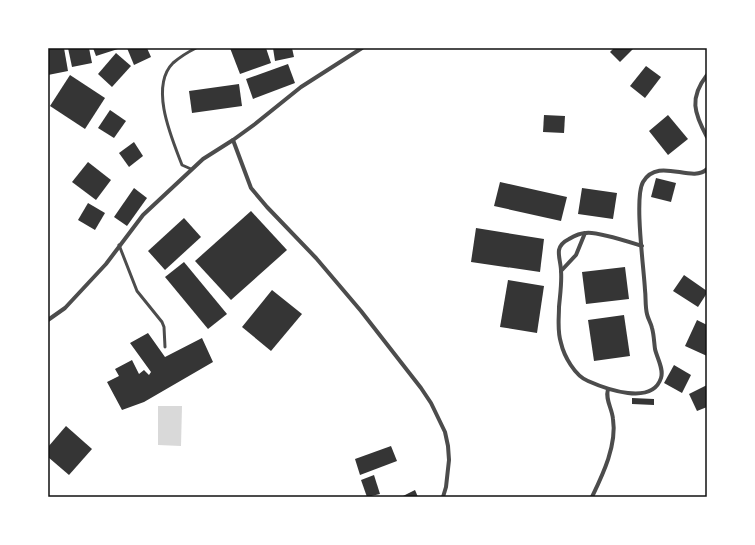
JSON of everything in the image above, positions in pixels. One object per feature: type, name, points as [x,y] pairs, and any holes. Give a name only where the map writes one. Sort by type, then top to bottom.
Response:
[{"type":"street","points":[[48,320],[65,308],[106,264],[143,215],[203,158],[233,140],[255,124],[300,87],[362,48]]},
{"type":"street","points":[[707,75],[702,81],[695,97],[697,112],[707,137]]},
{"type":"street","points":[[233,140],[251,188],[267,207],[316,258],[361,311],[431,403],[445,432],[448,446],[449,460],[446,487],[443,497]]},
{"type":"street","points":[[642,246],[596,234],[585,233],[563,243],[559,250],[561,271],[558,324],[561,343],[570,363],[586,381],[608,389],[631,393],[647,393],[657,386],[661,378],[661,371],[655,350],[652,328],[646,310],[640,205],[640,193],[644,181],[656,172],[665,170],[694,174],[701,173],[707,169]]},
{"type":"street","points":[[561,271],[576,255],[585,233]]},
{"type":"street","points":[[592,497],[606,465],[614,433],[613,419],[606,396],[608,389]]},
{"type":"lane","points":[[191,169],[182,165],[164,113],[162,98],[166,74],[172,64],[196,48]]},
{"type":"lane","points":[[119,245],[137,291],[162,322],[164,327],[165,347]]},
{"type":"shaded area","points":[[158,406],[182,406],[181,446],[158,445]]},
{"type":"building","points":[[48,48],[64,48],[68,71],[48,75]]},
{"type":"building","points":[[68,48],[89,48],[92,63],[72,67]]},
{"type":"building","points":[[93,48],[121,48],[96,56]]},
{"type":"building","points":[[127,48],[147,48],[151,57],[134,65]]},
{"type":"building","points":[[230,48],[266,48],[271,63],[240,74]]},
{"type":"building","points":[[273,48],[292,48],[294,57],[275,61]]},
{"type":"building","points":[[614,48],[633,49],[620,62],[610,52]]},
{"type":"building","points":[[116,53],[131,66],[112,87],[98,74]]},
{"type":"building","points":[[288,64],[295,83],[253,99],[246,79]]},
{"type":"building","points":[[646,66],[661,77],[645,98],[630,86]]},
{"type":"building","points":[[70,75],[105,98],[85,129],[50,106]]},
{"type":"building","points":[[239,84],[242,106],[192,113],[189,91]]},
{"type":"building","points":[[110,110],[126,121],[114,138],[98,128]]},
{"type":"building","points":[[544,115],[565,116],[564,133],[543,132]]},
{"type":"building","points":[[668,115],[688,139],[668,155],[649,131]]},
{"type":"building","points":[[134,142],[143,156],[129,167],[119,153]]},
{"type":"building","points":[[88,162],[111,180],[96,200],[72,182]]},
{"type":"building","points":[[656,178],[676,183],[671,202],[651,197]]},
{"type":"building","points":[[500,182],[567,197],[561,221],[494,206]]},
{"type":"building","points":[[134,188],[147,198],[127,226],[114,217]]},
{"type":"building","points":[[582,188],[617,193],[613,219],[578,214]]},
{"type":"building","points":[[88,203],[105,213],[95,230],[78,220]]},
{"type":"building","points":[[251,211],[287,250],[231,300],[195,261]]},
{"type":"building","points":[[184,218],[201,237],[165,270],[148,251]]},
{"type":"building","points":[[476,228],[544,239],[540,272],[471,262]]},
{"type":"building","points":[[184,262],[227,314],[208,329],[165,277]]},
{"type":"building","points":[[625,267],[629,299],[586,304],[582,272]]},
{"type":"building","points":[[684,275],[707,291],[698,307],[673,291]]},
{"type":"building","points":[[508,280],[544,286],[537,333],[500,327]]},
{"type":"building","points":[[272,290],[302,314],[271,351],[242,327]]},
{"type":"building","points":[[624,315],[630,356],[594,361],[588,320]]},
{"type":"building","points":[[697,320],[707,325],[707,356],[685,346]]},
{"type":"building","points":[[148,333],[165,357],[202,338],[213,362],[144,402],[122,410],[107,382],[119,376],[115,369],[132,360],[139,374],[144,370],[149,375],[151,372],[130,343]]},
{"type":"building","points":[[674,365],[691,375],[682,393],[664,383]]},
{"type":"building","points":[[707,385],[707,407],[697,411],[689,394]]},
{"type":"building","points":[[632,398],[654,399],[654,405],[632,404]]},
{"type":"building","points":[[66,426],[92,449],[69,475],[48,457],[48,447]]},
{"type":"building","points":[[391,446],[397,461],[360,475],[355,459]]},
{"type":"building","points":[[374,475],[380,494],[367,497],[361,480]]},
{"type":"building","points":[[415,490],[418,497],[401,497]]}]
